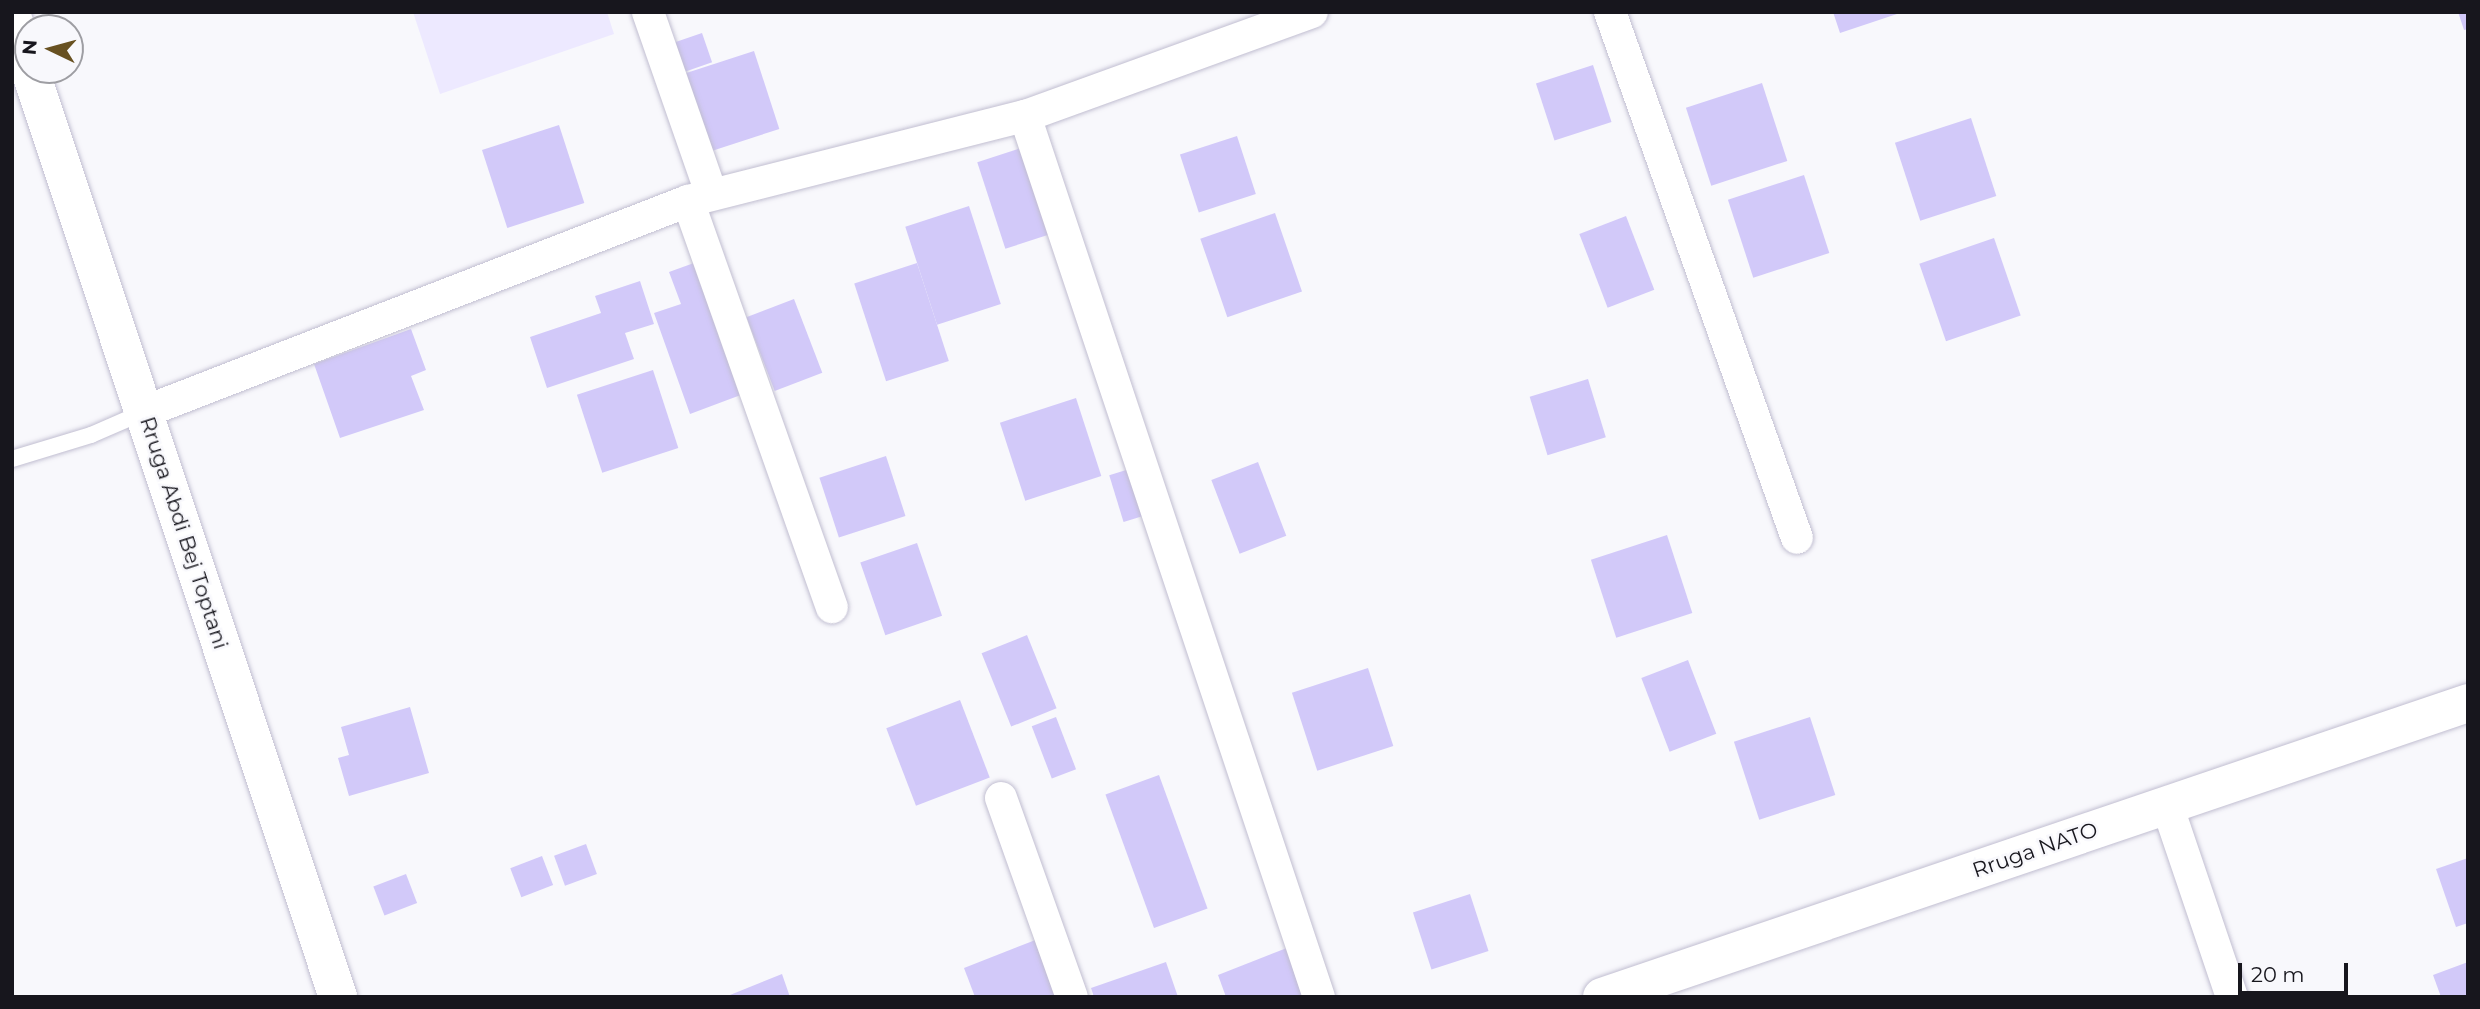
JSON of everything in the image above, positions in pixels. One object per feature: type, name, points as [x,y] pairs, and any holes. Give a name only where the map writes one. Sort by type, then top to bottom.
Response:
[{"type":"main road","name":"Rruga Abdi Bej Toptani","points":[[35,84],[338,997]]},
{"type":"main road","name":"Rruga NATO","points":[[1602,997],[2468,702]]},
{"type":"street","points":[[648,12],[699,197],[832,607]]},
{"type":"street","points":[[1610,12],[1797,538]]},
{"type":"street","points":[[144,412],[699,197],[1025,116],[1293,15]]},
{"type":"street","points":[[1025,116],[1319,997]]},
{"type":"street","points":[[1001,798],[1072,997]]},
{"type":"street","points":[[2167,805],[2232,997]]},
{"type":"lane","points":[[12,459],[91,435],[144,412]]},
{"type":"shaded area","points":[[413,12],[607,12],[614,34],[440,94]]},
{"type":"building","points":[[1833,12],[1900,12],[1900,13],[1840,33]]},
{"type":"building","points":[[2458,12],[2468,12],[2468,29],[2464,30]]},
{"type":"building","points":[[702,33],[712,62],[680,73],[670,44]]},
{"type":"building","points":[[754,51],[779,129],[703,154],[678,76]]},
{"type":"building","points":[[1593,65],[1612,122],[1554,141],[1536,84]]},
{"type":"building","points":[[1762,83],[1787,161],[1711,186],[1686,108]]},
{"type":"building","points":[[1971,118],[1996,196],[1920,221],[1895,143]]},
{"type":"building","points":[[559,125],[584,203],[507,228],[482,150]]},
{"type":"building","points":[[1237,136],[1256,194],[1199,213],[1180,155]]},
{"type":"building","points":[[1021,148],[1049,235],[1005,249],[977,162]]},
{"type":"building","points":[[1804,175],[1829,253],[1753,278],[1728,200]]},
{"type":"building","points":[[969,206],[1001,304],[937,325],[905,227]]},
{"type":"building","points":[[1275,213],[1302,291],[1227,317],[1200,239]]},
{"type":"building","points":[[1626,216],[1654,290],[1608,308],[1579,234]]},
{"type":"building","points":[[1994,238],[2021,316],[1946,341],[1919,264]]},
{"type":"building","points":[[705,259],[746,393],[690,414],[654,313],[681,304],[669,272]]},
{"type":"building","points":[[917,263],[949,361],[886,381],[854,283]]},
{"type":"building","points":[[640,281],[654,324],[625,333],[634,359],[547,388],[530,337],[601,313],[595,296]]},
{"type":"building","points":[[794,299],[822,373],[775,391],[746,317]]},
{"type":"building","points":[[411,329],[426,370],[411,376],[424,410],[340,438],[314,364]]},
{"type":"building","points":[[653,370],[678,448],[602,473],[577,395]]},
{"type":"building","points":[[1588,379],[1606,437],[1548,455],[1530,397]]},
{"type":"building","points":[[1076,398],[1101,476],[1025,501],[1000,423]]},
{"type":"building","points":[[886,456],[905,516],[839,538],[819,478]]},
{"type":"building","points":[[1258,462],[1286,536],[1240,554],[1211,480]]},
{"type":"building","points":[[1136,467],[1150,514],[1124,522],[1109,475]]},
{"type":"building","points":[[1667,535],[1692,613],[1616,638],[1591,560]]},
{"type":"building","points":[[917,543],[942,616],[885,635],[860,563]]},
{"type":"building","points":[[1027,635],[1057,708],[1011,727],[982,653]]},
{"type":"building","points":[[1688,660],[1716,734],[1670,752],[1641,678]]},
{"type":"building","points":[[1368,668],[1393,746],[1317,771],[1292,693]]},
{"type":"building","points":[[960,700],[990,777],[916,806],[886,728]]},
{"type":"building","points":[[410,707],[429,773],[349,796],[338,758],[349,755],[341,727]]},
{"type":"building","points":[[1056,717],[1076,769],[1052,779],[1032,726]]},
{"type":"building","points":[[1810,717],[1835,795],[1759,820],[1734,742]]},
{"type":"building","points":[[1159,775],[1208,908],[1154,928],[1105,794]]},
{"type":"building","points":[[586,844],[597,874],[565,886],[554,856]]},
{"type":"building","points":[[542,856],[553,885],[521,897],[510,868]]},
{"type":"building","points":[[2468,858],[2468,923],[2456,927],[2436,869]]},
{"type":"building","points":[[406,874],[417,903],[384,915],[373,887]]},
{"type":"building","points":[[1470,894],[1489,951],[1431,970],[1413,913]]},
{"type":"building","points":[[1038,939],[1061,997],[975,997],[964,968]]},
{"type":"building","points":[[1292,946],[1312,997],[1226,997],[1218,975]]},
{"type":"building","points":[[1166,962],[1178,997],[1094,997],[1091,988]]},
{"type":"building","points":[[2468,962],[2468,997],[2441,997],[2433,975]]},
{"type":"building","points":[[782,974],[790,997],[725,997]]}]
